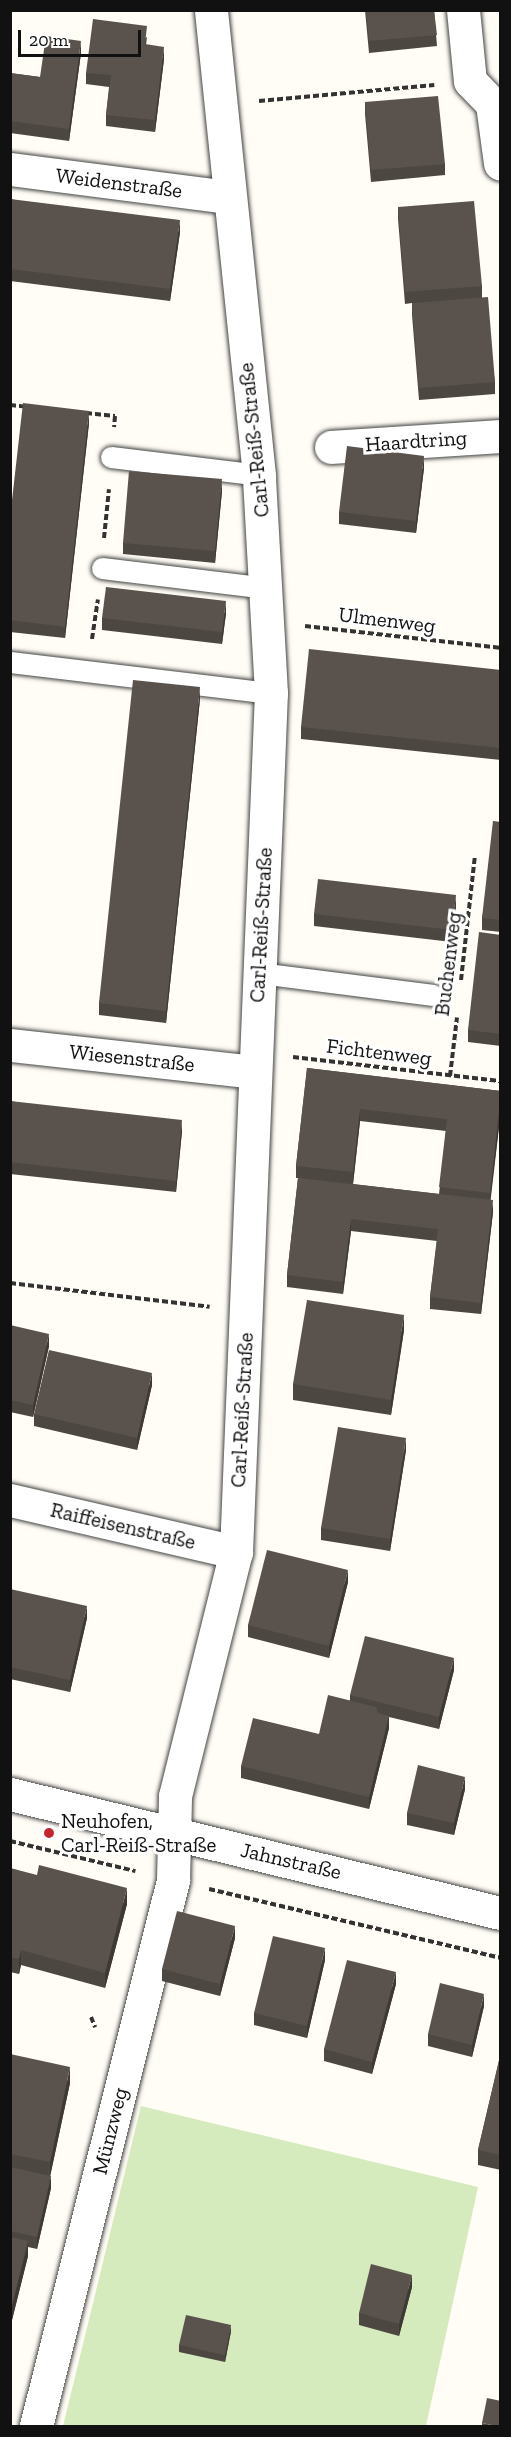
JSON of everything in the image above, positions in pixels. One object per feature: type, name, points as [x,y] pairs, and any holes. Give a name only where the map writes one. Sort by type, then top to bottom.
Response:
[{"type":"street","name":"Carl-Reiß-Straße","points":[[172,1834],[175,1796],[236,1552],[254,1062],[271,693],[269,622],[259,475],[228,197],[211,10]]},
{"type":"street","points":[[463,10],[470,81],[492,104],[501,163]]},
{"type":"street","name":"Weidenstraße","points":[[10,169],[228,197]]},
{"type":"street","name":"Haardtring","points":[[331,447],[501,436]]},
{"type":"street","name":"Wiesenstraße","points":[[10,1045],[254,1062]]},
{"type":"street","name":"Raiffeisenstraße","points":[[10,1500],[236,1552]]},
{"type":"street","name":"Jahnstraße","points":[[10,1794],[501,1913]]},
{"type":"street","name":"Münzweg","points":[[36,2427],[173,1880],[172,1834]]},
{"type":"lane","points":[[111,457],[259,475]]},
{"type":"lane","points":[[102,568],[267,588]]},
{"type":"lane","points":[[10,662],[271,693]]},
{"type":"lane","points":[[259,973],[433,995]]},
{"type":"path","points":[[219,105],[470,81]]},
{"type":"path","points":[[10,405],[34,407]]},
{"type":"path","points":[[80,412],[115,416]]},
{"type":"path","name":"Ulmenweg","points":[[269,622],[501,648]]},
{"type":"path","name":"Buchenweg","points":[[461,983],[476,856]]},
{"type":"path","name":"Buchenweg","points":[[450,1076],[458,1006]]},
{"type":"path","name":"Fichtenweg","points":[[254,1062],[450,1076],[501,1082]]},
{"type":"path","points":[[10,1283],[246,1311]]},
{"type":"path","points":[[10,1841],[501,1958]]},
{"type":"green space","points":[[141,2106],[478,2187],[426,2426],[63,2426]]},
{"type":"building","points":[[366,10],[434,10],[437,35],[369,41]]},
{"type":"building","points":[[93,19],[147,26],[145,44],[164,47],[155,120],[106,115],[111,75],[86,73]]},
{"type":"building","points":[[46,36],[81,41],[69,129],[10,121],[10,73],[40,77]]},
{"type":"building","points":[[438,96],[445,164],[371,170],[365,102]]},
{"type":"building","points":[[10,199],[180,220],[170,289],[10,269]]},
{"type":"building","points":[[474,201],[482,286],[405,292],[398,207]]},
{"type":"building","points":[[488,297],[495,382],[419,388],[412,303]]},
{"type":"building","points":[[23,403],[89,411],[65,627],[10,620],[10,518]]},
{"type":"building","points":[[347,446],[424,456],[416,521],[339,512]]},
{"type":"building","points":[[129,471],[222,479],[215,551],[123,543]]},
{"type":"building","points":[[106,587],[226,601],[222,632],[102,618]]},
{"type":"building","points":[[309,649],[501,670],[501,748],[301,727]]},
{"type":"building","points":[[133,680],[200,687],[166,1011],[99,1003]]},
{"type":"building","points":[[493,821],[501,822],[501,920],[482,918]]},
{"type":"building","points":[[318,879],[456,895],[452,930],[314,914]]},
{"type":"building","points":[[479,932],[501,935],[501,1034],[468,1030]]},
{"type":"building","points":[[307,1068],[501,1091],[490,1193],[439,1187],[447,1119],[360,1109],[353,1172],[296,1166]]},
{"type":"building","points":[[10,1101],[182,1120],[176,1181],[10,1162]]},
{"type":"building","points":[[298,1178],[493,1200],[481,1303],[430,1297],[438,1229],[351,1219],[343,1282],[287,1275]]},
{"type":"building","points":[[307,1300],[404,1315],[391,1400],[293,1384]]},
{"type":"building","points":[[10,1325],[49,1334],[33,1405],[10,1400]]},
{"type":"building","points":[[49,1350],[152,1373],[137,1438],[34,1414]]},
{"type":"building","points":[[338,1427],[406,1438],[390,1539],[321,1528]]},
{"type":"building","points":[[267,1550],[348,1570],[329,1646],[248,1625]]},
{"type":"building","points":[[10,1589],[87,1606],[70,1680],[10,1667]]},
{"type":"building","points":[[365,1636],[454,1658],[439,1717],[350,1695]]},
{"type":"building","points":[[328,1695],[376,1707],[378,1713],[389,1716],[369,1797],[241,1766],[253,1718],[319,1734]]},
{"type":"building","points":[[418,1765],[465,1777],[454,1823],[407,1813]]},
{"type":"building","points":[[39,1865],[127,1888],[105,1973],[21,1950],[19,1959],[10,1957],[10,1868],[37,1875]]},
{"type":"building","points":[[177,1911],[235,1926],[220,1984],[162,1969]]},
{"type":"building","points":[[273,1936],[325,1948],[307,2026],[254,2013]]},
{"type":"building","points":[[347,1960],[396,1972],[372,2062],[324,2049]]},
{"type":"building","points":[[440,1983],[484,1994],[472,2045],[428,2034]]},
{"type":"building","points":[[501,2052],[501,2155],[478,2150]]},
{"type":"building","points":[[10,2054],[70,2067],[50,2162],[10,2154]]},
{"type":"building","points":[[10,2167],[51,2176],[37,2237],[10,2231]]},
{"type":"building","points":[[10,2237],[28,2241],[10,2313]]},
{"type":"building","points":[[371,2264],[412,2275],[399,2324],[359,2313]]},
{"type":"building","points":[[186,2315],[231,2325],[225,2355],[179,2345]]},
{"type":"building","points":[[487,2398],[501,2401],[501,2427],[482,2423]]},
{"type":"place","name":"Neuhofen, Carl-Reiß-Straße","points":[[49,1833]]}]
